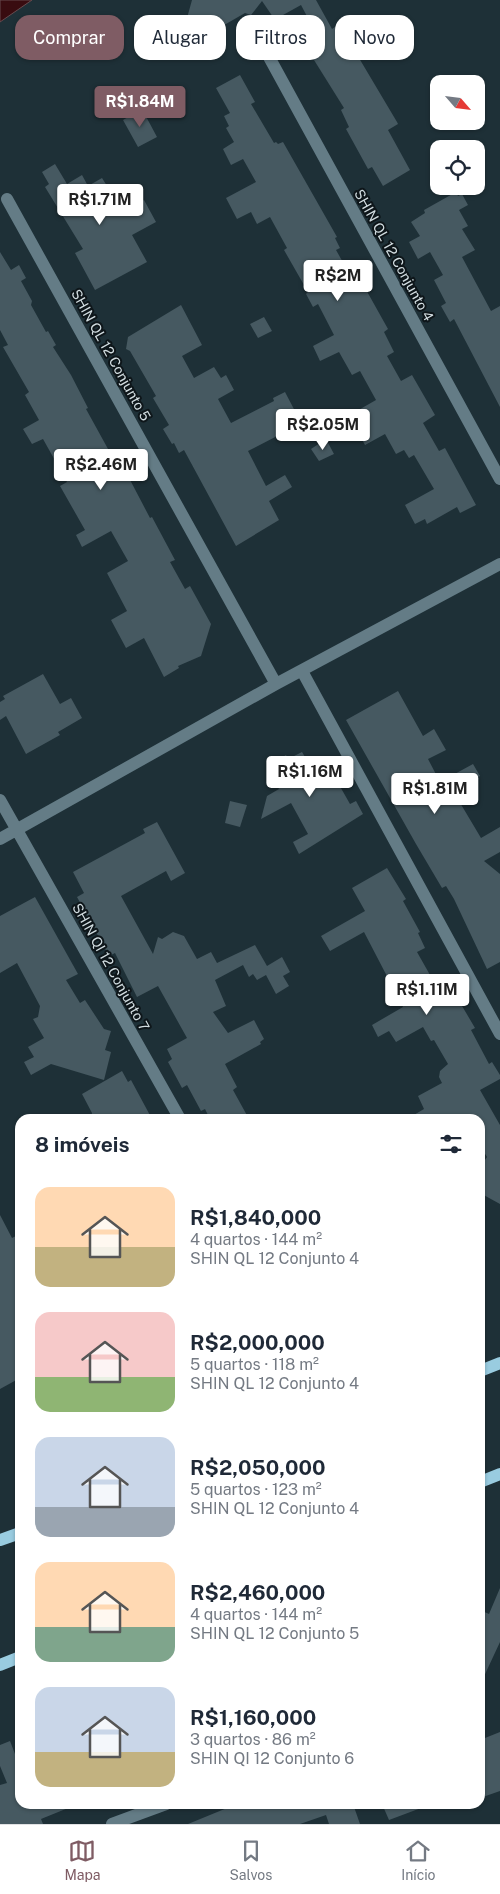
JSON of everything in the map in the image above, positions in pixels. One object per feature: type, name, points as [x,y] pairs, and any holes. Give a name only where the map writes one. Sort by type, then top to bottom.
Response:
[{"type":"main road","points":[[485,1369],[500,1363]]},
{"type":"main road","points":[[485,1480],[500,1474]]},
{"type":"main road","points":[[0,1540],[15,1535]]},
{"type":"main road","points":[[0,1665],[15,1659]]},
{"type":"street","name":"SHIN QL 12 Conjunto 4","points":[[271,60],[500,479]]},
{"type":"street","name":"SHIN QL 12 Conjunto 5","points":[[7,199],[276,684]]},
{"type":"street","points":[[0,839],[276,684],[500,564]]},
{"type":"street","points":[[302,671],[500,1034]]},
{"type":"street","name":"SHIN QI 12 Conjunto 7","points":[[0,800],[177,1114]]},
{"type":"street","points":[[112,1824],[152,1809]]},
{"type":"shaded area","points":[[0,0],[32,0],[0,22]]},
{"type":"building","points":[[192,0],[316,0],[324,15],[306,15],[301,5],[283,15],[272,15],[262,1],[251,15],[245,13],[236,15],[236,18],[226,24],[226,15],[188,15]]},
{"type":"building","points":[[325,16],[332,29],[335,27],[335,60],[360,60],[398,124],[388,130],[410,170],[383,186],[372,167],[368,169],[346,129],[349,127],[341,110],[344,108],[314,60],[325,60]]},
{"type":"building","points":[[240,75],[255,102],[251,104],[274,143],[283,142],[337,237],[335,238],[340,248],[336,250],[349,273],[355,270],[388,329],[384,332],[394,352],[387,356],[401,381],[412,375],[435,415],[423,423],[439,451],[445,448],[476,505],[460,513],[457,507],[427,524],[425,519],[415,524],[405,505],[434,489],[414,455],[409,458],[404,450],[396,454],[385,434],[365,445],[359,434],[365,431],[355,412],[376,400],[360,371],[352,375],[339,352],[320,361],[313,346],[334,335],[318,304],[313,307],[306,294],[308,292],[284,250],[287,248],[270,217],[257,224],[251,212],[237,219],[226,198],[256,182],[243,159],[231,165],[223,149],[234,142],[226,128],[229,126],[224,116],[230,113],[216,88]]},
{"type":"building","points":[[142,109],[157,137],[138,147],[123,120]]},
{"type":"building","points":[[55,164],[67,184],[82,175],[88,186],[102,178],[123,211],[144,200],[156,222],[132,235],[147,262],[95,290],[75,253],[83,249],[45,187],[49,184],[42,172]]},
{"type":"building","points":[[451,195],[463,195],[468,205],[459,210],[468,226],[462,229],[475,250],[462,257],[491,311],[500,306],[500,407],[454,319],[450,322],[441,306],[446,303],[434,280],[443,275],[430,252],[418,259],[409,242],[420,236],[411,222],[425,213],[424,210]]},
{"type":"building","points":[[0,252],[11,270],[19,265],[26,278],[21,281],[32,301],[31,305],[46,332],[48,331],[56,345],[53,347],[71,375],[88,408],[86,409],[113,458],[117,455],[150,518],[152,517],[175,560],[170,562],[185,589],[190,586],[211,624],[201,656],[178,666],[179,668],[164,677],[144,638],[126,648],[111,620],[127,611],[107,573],[128,561],[111,531],[82,547],[76,535],[85,530],[60,486],[67,482],[43,439],[32,444],[23,429],[39,420],[25,395],[29,392],[3,347],[8,345],[0,330]]},
{"type":"building","points":[[181,305],[202,345],[182,356],[194,378],[214,367],[221,378],[226,375],[234,390],[218,399],[231,423],[274,401],[273,398],[285,392],[296,413],[276,424],[281,434],[248,451],[266,486],[285,475],[292,487],[269,501],[279,520],[236,546],[184,450],[179,453],[163,429],[169,425],[153,398],[156,396],[130,351],[126,349],[128,337]]},
{"type":"building","points":[[264,317],[272,331],[258,338],[250,324]]},
{"type":"building","points":[[326,439],[334,454],[319,461],[311,449]]},
{"type":"building","points":[[43,674],[60,704],[71,698],[82,718],[58,732],[60,735],[26,754],[6,716],[0,720],[0,702],[5,699],[3,696]]},
{"type":"building","points":[[398,691],[423,736],[434,729],[446,750],[428,759],[440,782],[473,764],[480,776],[461,787],[464,792],[456,796],[481,838],[500,827],[500,852],[484,861],[500,874],[500,962],[487,969],[454,899],[446,886],[442,888],[346,720]]},
{"type":"building","points":[[302,752],[308,762],[315,758],[319,764],[325,760],[350,804],[356,801],[363,814],[299,854],[293,842],[308,834],[291,803],[261,819],[267,796],[279,789],[267,767],[286,755],[288,759]]},
{"type":"building","points":[[230,801],[247,805],[240,827],[225,823]]},
{"type":"building","points":[[157,822],[185,873],[171,881],[166,871],[121,896],[153,954],[158,937],[162,939],[173,932],[184,936],[197,959],[211,952],[217,963],[255,945],[267,966],[282,957],[290,972],[283,976],[289,986],[276,994],[266,975],[257,980],[253,974],[249,977],[243,965],[215,980],[226,1006],[213,1012],[228,1033],[254,1020],[264,1039],[260,1042],[261,1044],[225,1064],[237,1087],[233,1090],[246,1114],[208,1114],[205,1109],[201,1111],[187,1085],[182,1088],[168,1062],[172,1059],[167,1049],[187,1038],[158,986],[137,997],[115,953],[109,956],[77,897],[84,893],[73,872],[145,833],[143,829]]},
{"type":"building","points":[[387,868],[406,899],[403,901],[420,932],[418,933],[425,948],[417,952],[434,982],[445,977],[475,1028],[471,1030],[489,1064],[492,1062],[500,1075],[500,1079],[480,1090],[500,1125],[500,1204],[485,1196],[485,1160],[487,1157],[485,1154],[485,1114],[416,1114],[424,1109],[418,1096],[442,1083],[439,1077],[440,1071],[448,1064],[434,1040],[431,1041],[423,1027],[396,1042],[389,1031],[378,1037],[372,1025],[403,1007],[364,932],[330,951],[321,936],[365,911],[352,888]]},
{"type":"building","points":[[35,897],[78,974],[66,980],[80,1003],[85,1000],[104,1029],[111,1031],[105,1050],[111,1052],[104,1080],[51,1064],[31,1075],[24,1062],[34,1057],[28,1047],[44,1038],[33,1019],[38,1017],[40,1006],[17,963],[0,973],[0,916]]},
{"type":"building","points":[[122,1071],[128,1082],[131,1080],[149,1114],[92,1114],[82,1094]]},
{"type":"building","points":[[0,1215],[12,1238],[15,1236],[15,1381],[0,1389]]},
{"type":"building","points":[[500,1588],[500,1642],[485,1674],[485,1612],[489,1614]]},
{"type":"building","points":[[500,1732],[500,1791],[485,1796],[485,1738]]},
{"type":"building","points":[[10,1741],[15,1754],[15,1809],[66,1809],[41,1819],[43,1824],[0,1824],[0,1785],[7,1783],[0,1766],[0,1745]]},
{"type":"building","points":[[225,1809],[355,1809],[360,1824],[329,1824],[326,1815],[300,1824],[188,1824]]},
{"type":"building","points":[[384,1809],[418,1809],[389,1820]]}]
